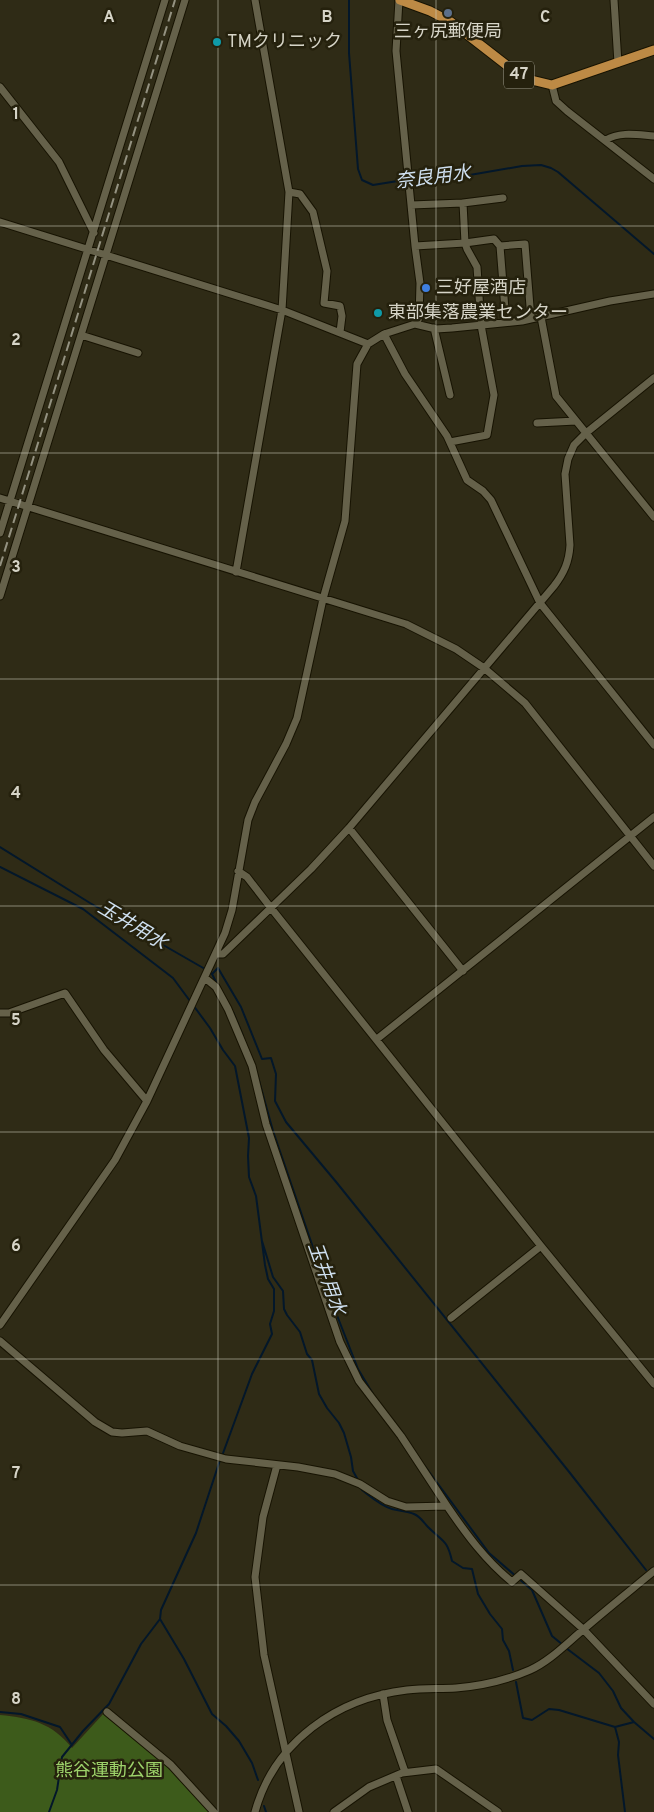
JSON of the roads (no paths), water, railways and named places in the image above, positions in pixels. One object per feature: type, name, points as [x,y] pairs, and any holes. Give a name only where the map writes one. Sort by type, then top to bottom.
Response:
[{"type":"main road","name":"47","points":[[400,0],[430,10],[451,22],[524,78],[552,85],[654,50]]},
{"type":"street","points":[[0,533],[165,0]]},
{"type":"street","points":[[0,596],[185,0]]},
{"type":"street","points":[[236,572],[282,310],[289,192],[254,0]]},
{"type":"street","points":[[400,0],[396,51],[410,206],[420,283],[419,318],[414,324]]},
{"type":"street","points":[[614,0],[618,63]]},
{"type":"street","points":[[552,85],[556,101],[654,179]]},
{"type":"street","points":[[0,87],[59,162],[94,233]]},
{"type":"street","points":[[606,140],[612,136],[623,135],[654,136]]},
{"type":"street","points":[[289,192],[300,194],[313,212],[327,271],[324,303],[340,306],[342,316],[340,332]]},
{"type":"street","points":[[410,206],[463,203],[503,198]]},
{"type":"street","points":[[450,442],[487,435],[494,396],[481,325],[477,267],[466,250],[463,203]]},
{"type":"street","points":[[0,222],[89,248],[282,310],[368,344]]},
{"type":"street","points":[[415,246],[494,239],[500,246],[506,322]]},
{"type":"street","points":[[500,246],[525,244],[531,319]]},
{"type":"street","points":[[1,1323],[115,1160],[147,1101],[216,954],[232,910],[248,820],[297,718],[323,599],[345,521],[357,364],[368,344],[384,334],[414,324],[434,328],[452,328],[531,319],[610,301],[654,294]]},
{"type":"street","points":[[541,317],[556,396],[654,517]]},
{"type":"street","points":[[434,328],[450,395]]},
{"type":"street","points":[[384,334],[405,374],[450,442],[467,480],[483,491],[491,500],[540,603],[654,746]]},
{"type":"street","points":[[81,335],[138,354]]},
{"type":"street","points":[[216,954],[223,954],[311,869],[348,828],[562,575],[567,565],[570,545],[565,474],[568,459],[574,445],[654,378]]},
{"type":"street","points":[[538,423],[576,421]]},
{"type":"street","points":[[0,498],[406,624],[456,649],[484,668],[526,703],[654,866]]},
{"type":"street","points":[[377,1039],[654,817]]},
{"type":"street","points":[[348,828],[463,971]]},
{"type":"street","points":[[238,871],[247,877],[541,1246],[654,1384]]},
{"type":"street","points":[[206,977],[216,987],[228,1008],[252,1066],[266,1124],[340,1342],[359,1381],[401,1436],[472,1542],[498,1571],[512,1582],[520,1575],[583,1630],[654,1704]]},
{"type":"street","points":[[0,1013],[8,1013],[65,993],[104,1050],[147,1101]]},
{"type":"street","points":[[451,1318],[541,1246]]},
{"type":"street","points":[[0,1341],[96,1422],[112,1432],[147,1431],[180,1446],[217,1457],[298,1467],[335,1474],[357,1483],[387,1501],[406,1507],[447,1506]]},
{"type":"street","points":[[277,1465],[263,1517],[256,1577],[264,1655],[299,1812]]},
{"type":"street","points":[[255,1812],[269,1777],[286,1753],[304,1733],[340,1708],[384,1694],[409,1690],[485,1684],[532,1669],[568,1643],[654,1571]]},
{"type":"street","points":[[384,1694],[386,1720],[405,1772]]},
{"type":"street","points":[[107,1712],[171,1765],[214,1812]]},
{"type":"street","points":[[334,1812],[369,1787],[405,1772],[436,1769],[498,1812]]},
{"type":"street","points":[[396,1776],[408,1812]]},
{"type":"waterway","name":"奈良用水","points":[[349,0],[349,53],[358,169],[362,180],[373,185],[404,180],[464,176],[522,166],[541,165],[558,172],[654,254]]},
{"type":"waterway","name":"玉井用水","points":[[0,847],[90,903],[205,969]]},
{"type":"waterway","points":[[0,867],[83,909],[173,978],[190,1001]]},
{"type":"waterway","points":[[212,974],[218,968],[241,1007],[262,1059],[271,1058],[276,1074],[275,1101],[286,1122],[337,1183],[646,1570]]},
{"type":"waterway","name":"玉井用水","points":[[209,972],[217,984]]},
{"type":"waterway","points":[[193,1005],[235,1066],[249,1138],[249,1177],[256,1196],[268,1279],[274,1289],[274,1311],[270,1324],[272,1334],[252,1374],[222,1456]]},
{"type":"waterway","name":"玉井用水","points":[[233,1012],[243,1036]]},
{"type":"waterway","name":"玉井用水","points":[[256,1070],[273,1131],[331,1300],[358,1369],[373,1394]]},
{"type":"waterway","points":[[262,1241],[273,1277],[283,1291],[284,1309],[300,1332],[307,1354],[312,1360],[319,1394],[344,1433],[353,1471],[358,1480]]},
{"type":"waterway","points":[[49,1812],[57,1790],[62,1757],[83,1731],[109,1704],[141,1644],[160,1619],[161,1610],[196,1533],[220,1460]]},
{"type":"waterway","name":"玉井用水","points":[[424,1465],[489,1553],[532,1590],[552,1636],[563,1645]]},
{"type":"waterway","points":[[360,1487],[384,1506],[411,1513],[418,1517],[446,1545],[452,1561],[463,1568],[472,1569],[478,1594],[502,1629],[503,1640],[509,1651],[513,1670]]},
{"type":"waterway","points":[[160,1619],[184,1659],[212,1714],[239,1741],[252,1763],[258,1780]]},
{"type":"waterway","name":"玉井用水","points":[[566,1648],[599,1673],[613,1691],[621,1708],[654,1739]]},
{"type":"waterway","points":[[516,1682],[523,1718],[532,1720],[549,1709],[559,1710],[615,1727],[634,1722]]},
{"type":"waterway","points":[[0,1712],[21,1714],[60,1727],[72,1745]]},
{"type":"waterway","points":[[615,1727],[619,1742],[618,1755],[625,1812]]},
{"type":"waterway","points":[[264,1806],[266,1812]]},
{"type":"railway","points":[[0,566],[175,0]]},
{"type":"place","name":"三ヶ尻郵便局","points":[[448,13]]},
{"type":"place","name":"TMクリニック","points":[[217,42]]},
{"type":"place","name":"三好屋酒店","points":[[426,288]]},
{"type":"place","name":"東部集落農業センター","points":[[378,313]]},
{"type":"park label","name":"熊谷運動公園","points":[[109,1771]]}]
